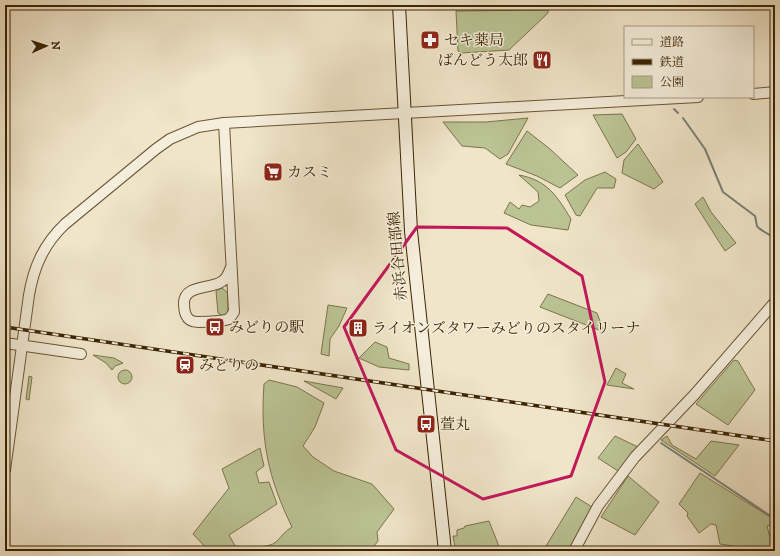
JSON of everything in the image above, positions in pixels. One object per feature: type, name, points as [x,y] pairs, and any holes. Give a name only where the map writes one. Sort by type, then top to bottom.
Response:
[{"type":"main road","name":"赤浜谷田部線","points":[[399,5],[411,231],[446,551]]},
{"type":"street","points":[[754,94],[775,92]]},
{"type":"street","points":[[5,470],[34,268],[44,248],[59,230],[170,139],[198,126],[224,123],[680,98]]},
{"type":"street","points":[[224,123],[234,312],[229,319],[196,322],[190,320],[185,314],[184,309],[184,300],[188,293],[220,283],[226,278],[231,267]]},
{"type":"street","points":[[220,283],[233,293]]},
{"type":"street","points":[[574,551],[598,506],[635,457],[695,394],[775,302]]},
{"type":"street","points":[[5,343],[82,354]]},
{"type":"highlighted area","points":[[417,227],[507,228],[582,276],[605,382],[571,476],[483,499],[396,450],[344,327]]},
{"type":"green space","points":[[548,10],[548,13],[509,50],[461,53],[458,51],[456,11]]},
{"type":"green space","points":[[622,114],[636,139],[626,152],[617,158],[593,115]]},
{"type":"green space","points":[[528,118],[508,154],[500,159],[485,148],[462,146],[443,122],[486,122]]},
{"type":"green space","points":[[527,131],[550,149],[578,175],[560,188],[537,176],[506,164]]},
{"type":"green space","points":[[638,144],[663,182],[654,189],[622,173],[624,160]]},
{"type":"green space","points":[[605,172],[616,179],[614,188],[597,188],[580,216],[576,215],[565,195],[585,180]]},
{"type":"green space","points":[[519,175],[529,177],[537,181],[556,196],[571,219],[568,230],[531,225],[504,213],[510,202],[519,209],[522,205],[530,207],[539,201],[538,192]]},
{"type":"green space","points":[[703,197],[711,212],[736,243],[725,251],[695,204]]},
{"type":"green space","points":[[222,288],[228,293],[228,314],[223,316],[218,313],[216,291]]},
{"type":"green space","points":[[548,294],[597,313],[604,332],[540,307]]},
{"type":"green space","points":[[328,305],[347,308],[339,326],[330,339],[329,356],[321,354]]},
{"type":"green space","points":[[375,342],[387,347],[389,358],[409,364],[409,370],[379,367],[359,358]]},
{"type":"green space","points":[[93,355],[114,358],[123,363],[115,366],[112,370],[106,363]]},
{"type":"green space","points":[[734,360],[738,361],[755,390],[728,425],[696,404]]},
{"type":"green space","points":[[616,368],[626,374],[622,383],[634,389],[607,385]]},
{"type":"green space","points":[[125,370],[130,372],[132,377],[130,382],[125,384],[120,382],[118,377],[120,372]]},
{"type":"green space","points":[[29,376],[32,377],[29,400],[26,399]]},
{"type":"green space","points":[[269,380],[297,387],[324,403],[315,427],[303,446],[313,457],[334,471],[372,484],[394,509],[377,532],[378,541],[370,551],[209,551],[193,534],[229,488],[222,469],[260,448],[264,466],[256,472],[259,483],[269,482],[277,504],[229,535],[235,546],[262,547],[276,542],[292,527],[277,492],[265,440],[263,423],[264,384]]},
{"type":"green space","points":[[304,381],[343,388],[336,399]]},
{"type":"green space","points":[[615,436],[638,447],[618,471],[598,458]]},
{"type":"green space","points":[[667,436],[672,445],[696,459],[711,441],[739,445],[715,476],[661,440]]},
{"type":"green space","points":[[700,473],[775,520],[775,524],[767,526],[770,537],[775,535],[775,551],[733,551],[733,546],[720,544],[716,525],[711,524],[699,533],[687,516],[688,513],[679,504]]},
{"type":"green space","points":[[628,476],[659,502],[635,535],[601,517]]},
{"type":"green space","points":[[576,497],[592,507],[569,551],[543,551]]},
{"type":"green space","points":[[489,521],[500,549],[455,547],[453,536],[457,536],[457,530],[464,528],[465,526]]},
{"type":"waterway","points":[[674,109],[678,113]]},
{"type":"waterway","points":[[683,118],[705,149],[723,192],[755,216],[758,228],[775,238]]},
{"type":"waterway","points":[[661,443],[775,519]]},
{"type":"railway","points":[[5,327],[775,441]]},
{"type":"place","name":"セキ薬局","points":[[430,40]]},
{"type":"place","name":"ばんどう太郎","points":[[542,60]]},
{"type":"place","name":"カスミ","points":[[273,172]]},
{"type":"place","name":"みどりの駅","points":[[215,327]]},
{"type":"place","name":"ライオンズタワーみどりのスタイリーナ","points":[[358,328]]},
{"type":"place","name":"みどりの","points":[[185,365]]},
{"type":"place","name":"萱丸","points":[[426,424]]}]
